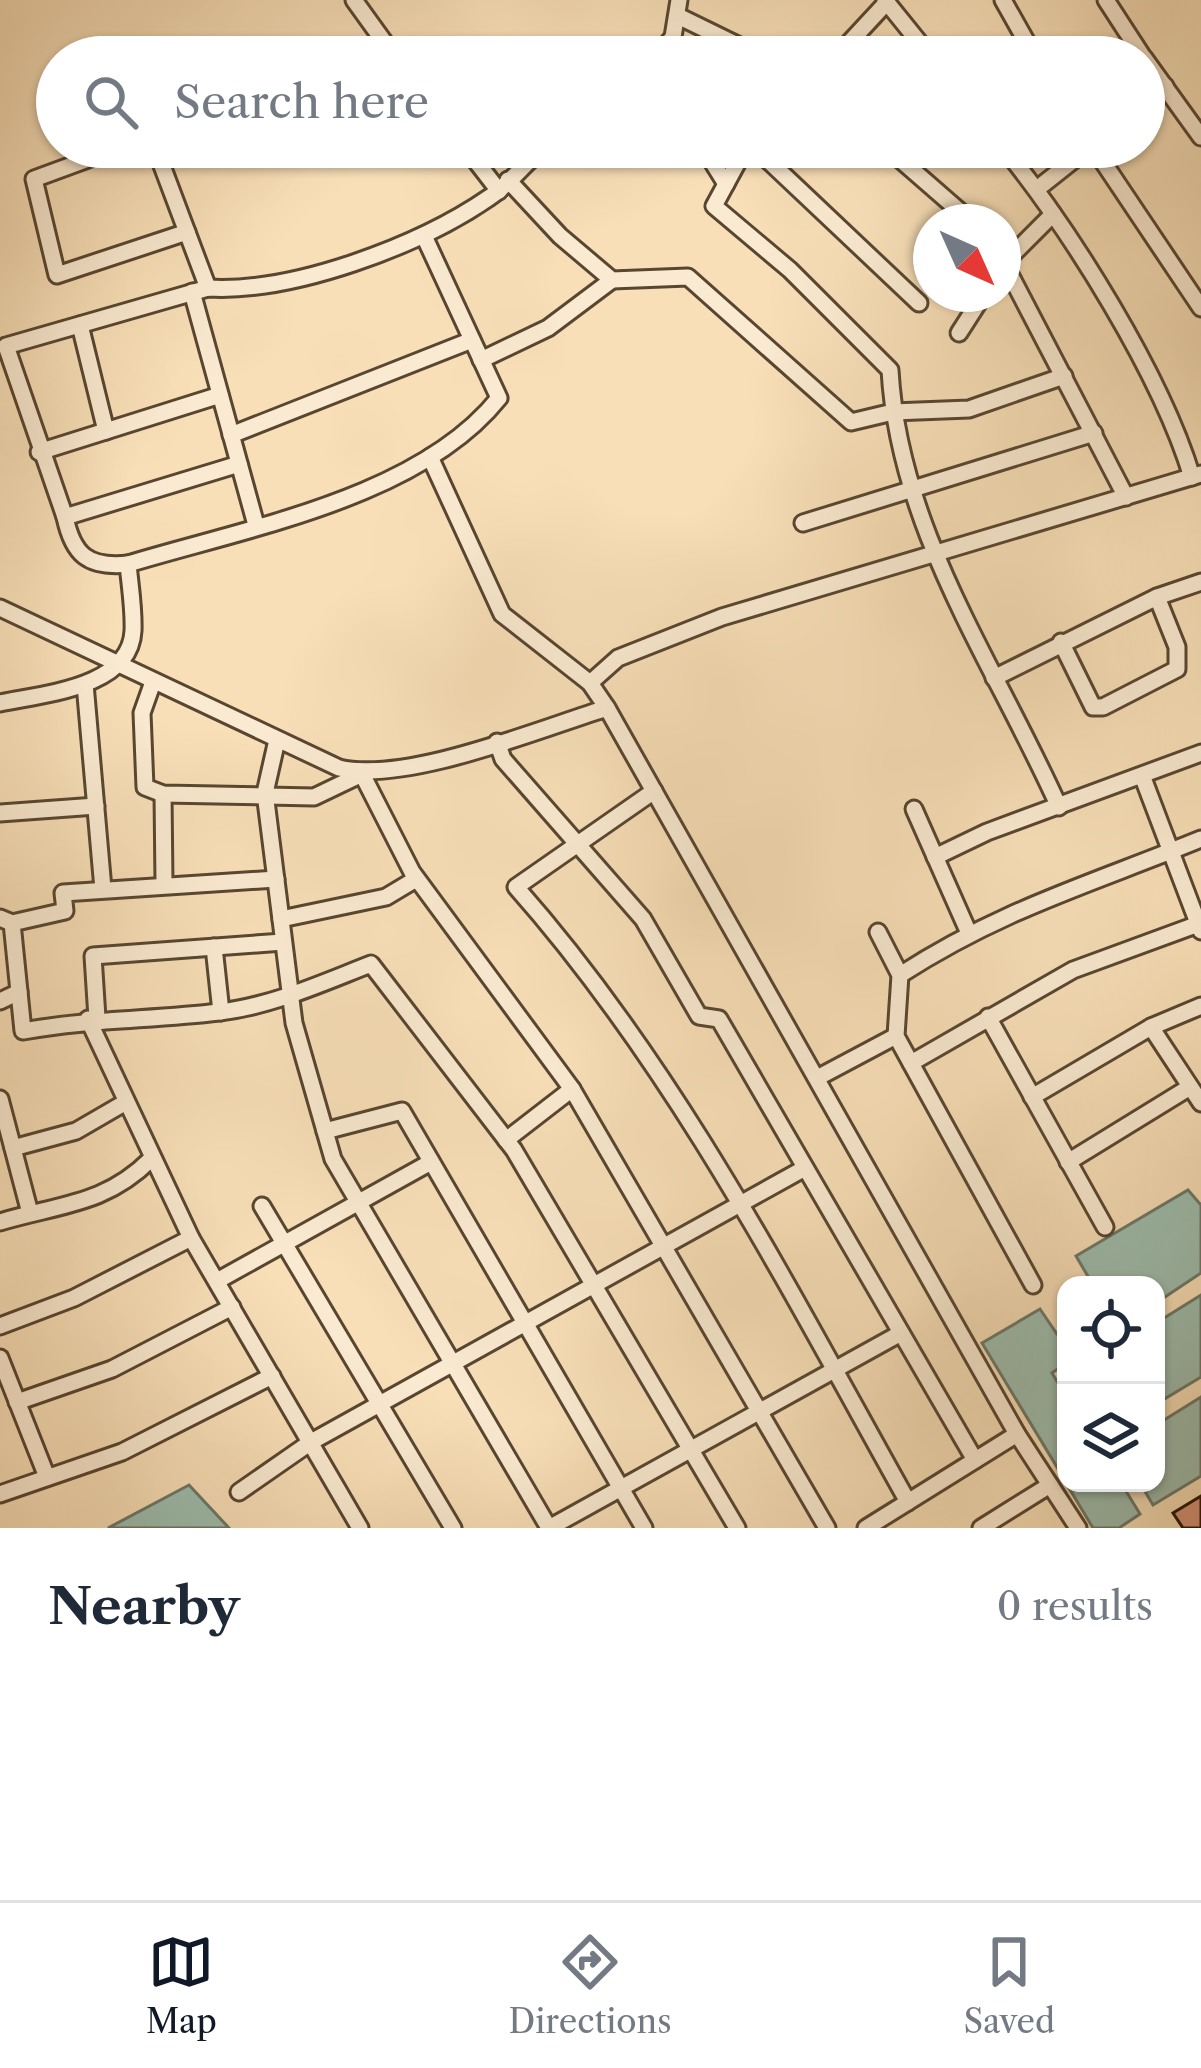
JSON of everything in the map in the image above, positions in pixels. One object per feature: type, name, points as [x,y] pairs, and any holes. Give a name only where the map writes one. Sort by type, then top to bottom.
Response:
[{"type":"street","points":[[354,0],[380,36]]},
{"type":"street","points":[[1004,0],[1024,36]]},
{"type":"street","points":[[1106,0],[1129,36]]},
{"type":"street","points":[[855,36],[886,1],[914,36]]},
{"type":"street","points":[[666,36],[680,8],[727,36]]},
{"type":"street","points":[[1165,86],[1201,136]]},
{"type":"street","points":[[64,168],[34,179],[57,275],[187,232]]},
{"type":"street","points":[[163,168],[187,232],[220,395],[256,525]]},
{"type":"street","points":[[487,168],[612,280]]},
{"type":"street","points":[[424,236],[499,398],[479,423],[430,457],[347,497],[128,564],[106,566],[85,560],[71,546],[6,346],[200,290],[239,290],[354,261],[424,236],[522,168]]},
{"type":"street","points":[[717,168],[727,184]]},
{"type":"street","points":[[737,168],[714,206],[790,270],[890,370],[892,412],[933,555],[1059,807]]},
{"type":"street","points":[[773,168],[913,297]]},
{"type":"street","points":[[910,168],[951,204]]},
{"type":"street","points":[[590,683],[640,646],[1196,476],[1179,434],[1053,214],[1020,168]]},
{"type":"street","points":[[1036,189],[1064,168]]},
{"type":"street","points":[[1105,168],[1201,308]]},
{"type":"street","points":[[1021,245],[1053,214]]},
{"type":"street","points":[[482,360],[548,328],[612,280],[688,278],[847,419],[860,422],[892,412],[969,409],[1064,376]]},
{"type":"street","points":[[1021,296],[1126,497]]},
{"type":"street","points":[[959,333],[972,312]]},
{"type":"street","points":[[80,325],[106,430]]},
{"type":"street","points":[[231,435],[472,340]]},
{"type":"street","points":[[39,452],[220,395]]},
{"type":"street","points":[[803,523],[1094,433]]},
{"type":"street","points":[[430,457],[502,614],[590,683],[607,708],[1017,1434],[1078,1528]]},
{"type":"street","points":[[65,517],[239,464]]},
{"type":"street","points":[[0,703],[86,684],[117,665],[133,636],[128,564]]},
{"type":"street","points":[[994,678],[1156,597],[1201,582]]},
{"type":"street","points":[[1061,642],[1093,707],[1103,707],[1177,670],[1177,647],[1156,597]]},
{"type":"street","points":[[0,608],[277,740],[362,774],[416,879],[572,1089],[661,1247],[763,1410],[827,1528]]},
{"type":"street","points":[[153,682],[142,713],[145,788],[163,794],[314,797],[362,774],[497,742],[607,708]]},
{"type":"street","points":[[86,684],[103,889]]},
{"type":"street","points":[[277,740],[265,793],[290,996],[333,1159],[549,1528],[901,1333]]},
{"type":"street","points":[[497,742],[503,758],[644,919],[699,1016],[718,1019],[975,1460]]},
{"type":"street","points":[[935,857],[1201,753]]},
{"type":"street","points":[[911,1063],[1073,970],[1200,926],[1143,778]]},
{"type":"street","points":[[654,791],[516,887],[587,968],[739,1204],[908,1502]]},
{"type":"street","points":[[163,794],[164,884]]},
{"type":"street","points":[[0,813],[96,806]]},
{"type":"street","points":[[914,809],[968,931]]},
{"type":"street","points":[[900,975],[968,931],[1028,903],[1201,839]]},
{"type":"street","points":[[276,879],[63,892],[65,911],[6,920],[23,1031],[93,1018],[221,1012],[290,996],[371,964],[506,1140],[736,1528]]},
{"type":"street","points":[[280,919],[386,896],[416,879]]},
{"type":"street","points":[[878,932],[900,975],[896,1036],[1034,1285]]},
{"type":"street","points":[[284,942],[93,956],[93,1018],[151,1159],[191,1238],[360,1528]]},
{"type":"street","points":[[214,947],[221,1012]]},
{"type":"street","points":[[0,1001],[19,992]]},
{"type":"street","points":[[1032,1097],[1150,1027],[1201,1006]]},
{"type":"street","points":[[988,1017],[1105,1227]]},
{"type":"street","points":[[1068,1162],[1197,1095],[1150,1027]]},
{"type":"street","points":[[817,1078],[896,1036]]},
{"type":"street","points":[[506,1140],[572,1089]]},
{"type":"street","points":[[13,1148],[76,1131],[126,1102]]},
{"type":"street","points":[[1,1107],[30,1213]]},
{"type":"street","points":[[325,1131],[402,1111],[644,1528]]},
{"type":"street","points":[[0,1222],[104,1196],[124,1186],[151,1159]]},
{"type":"street","points":[[217,1281],[431,1162]]},
{"type":"street","points":[[238,1492],[310,1442],[805,1168]]},
{"type":"street","points":[[262,1206],[453,1528]]},
{"type":"street","points":[[0,1326],[74,1298],[191,1238]]},
{"type":"street","points":[[17,1402],[112,1369],[232,1307]]},
{"type":"street","points":[[0,1358],[47,1478]]},
{"type":"street","points":[[0,1494],[122,1452],[272,1376]]},
{"type":"street","points":[[866,1528],[1017,1434]]},
{"type":"street","points":[[981,1528],[1050,1485]]},
{"type":"shaded area","points":[[1188,1190],[1201,1205],[1201,1273],[1165,1297],[1165,1276],[1088,1276],[1076,1256]]},
{"type":"shaded area","points":[[1201,1295],[1201,1377],[1165,1399],[1165,1384],[1165,1317]]},
{"type":"shaded area","points":[[1040,1309],[1057,1334],[1057,1369],[1052,1373],[1057,1381],[1057,1467],[982,1343]]},
{"type":"shaded area","points":[[1201,1397],[1201,1476],[1153,1505],[1145,1492],[1165,1492],[1165,1419]]},
{"type":"shaded area","points":[[189,1485],[229,1528],[108,1528]]},
{"type":"shaded area","points":[[1071,1492],[1127,1492],[1140,1514],[1119,1528],[1093,1528]]},
{"type":"building","points":[[1201,1496],[1201,1528],[1183,1528],[1173,1513]]}]
